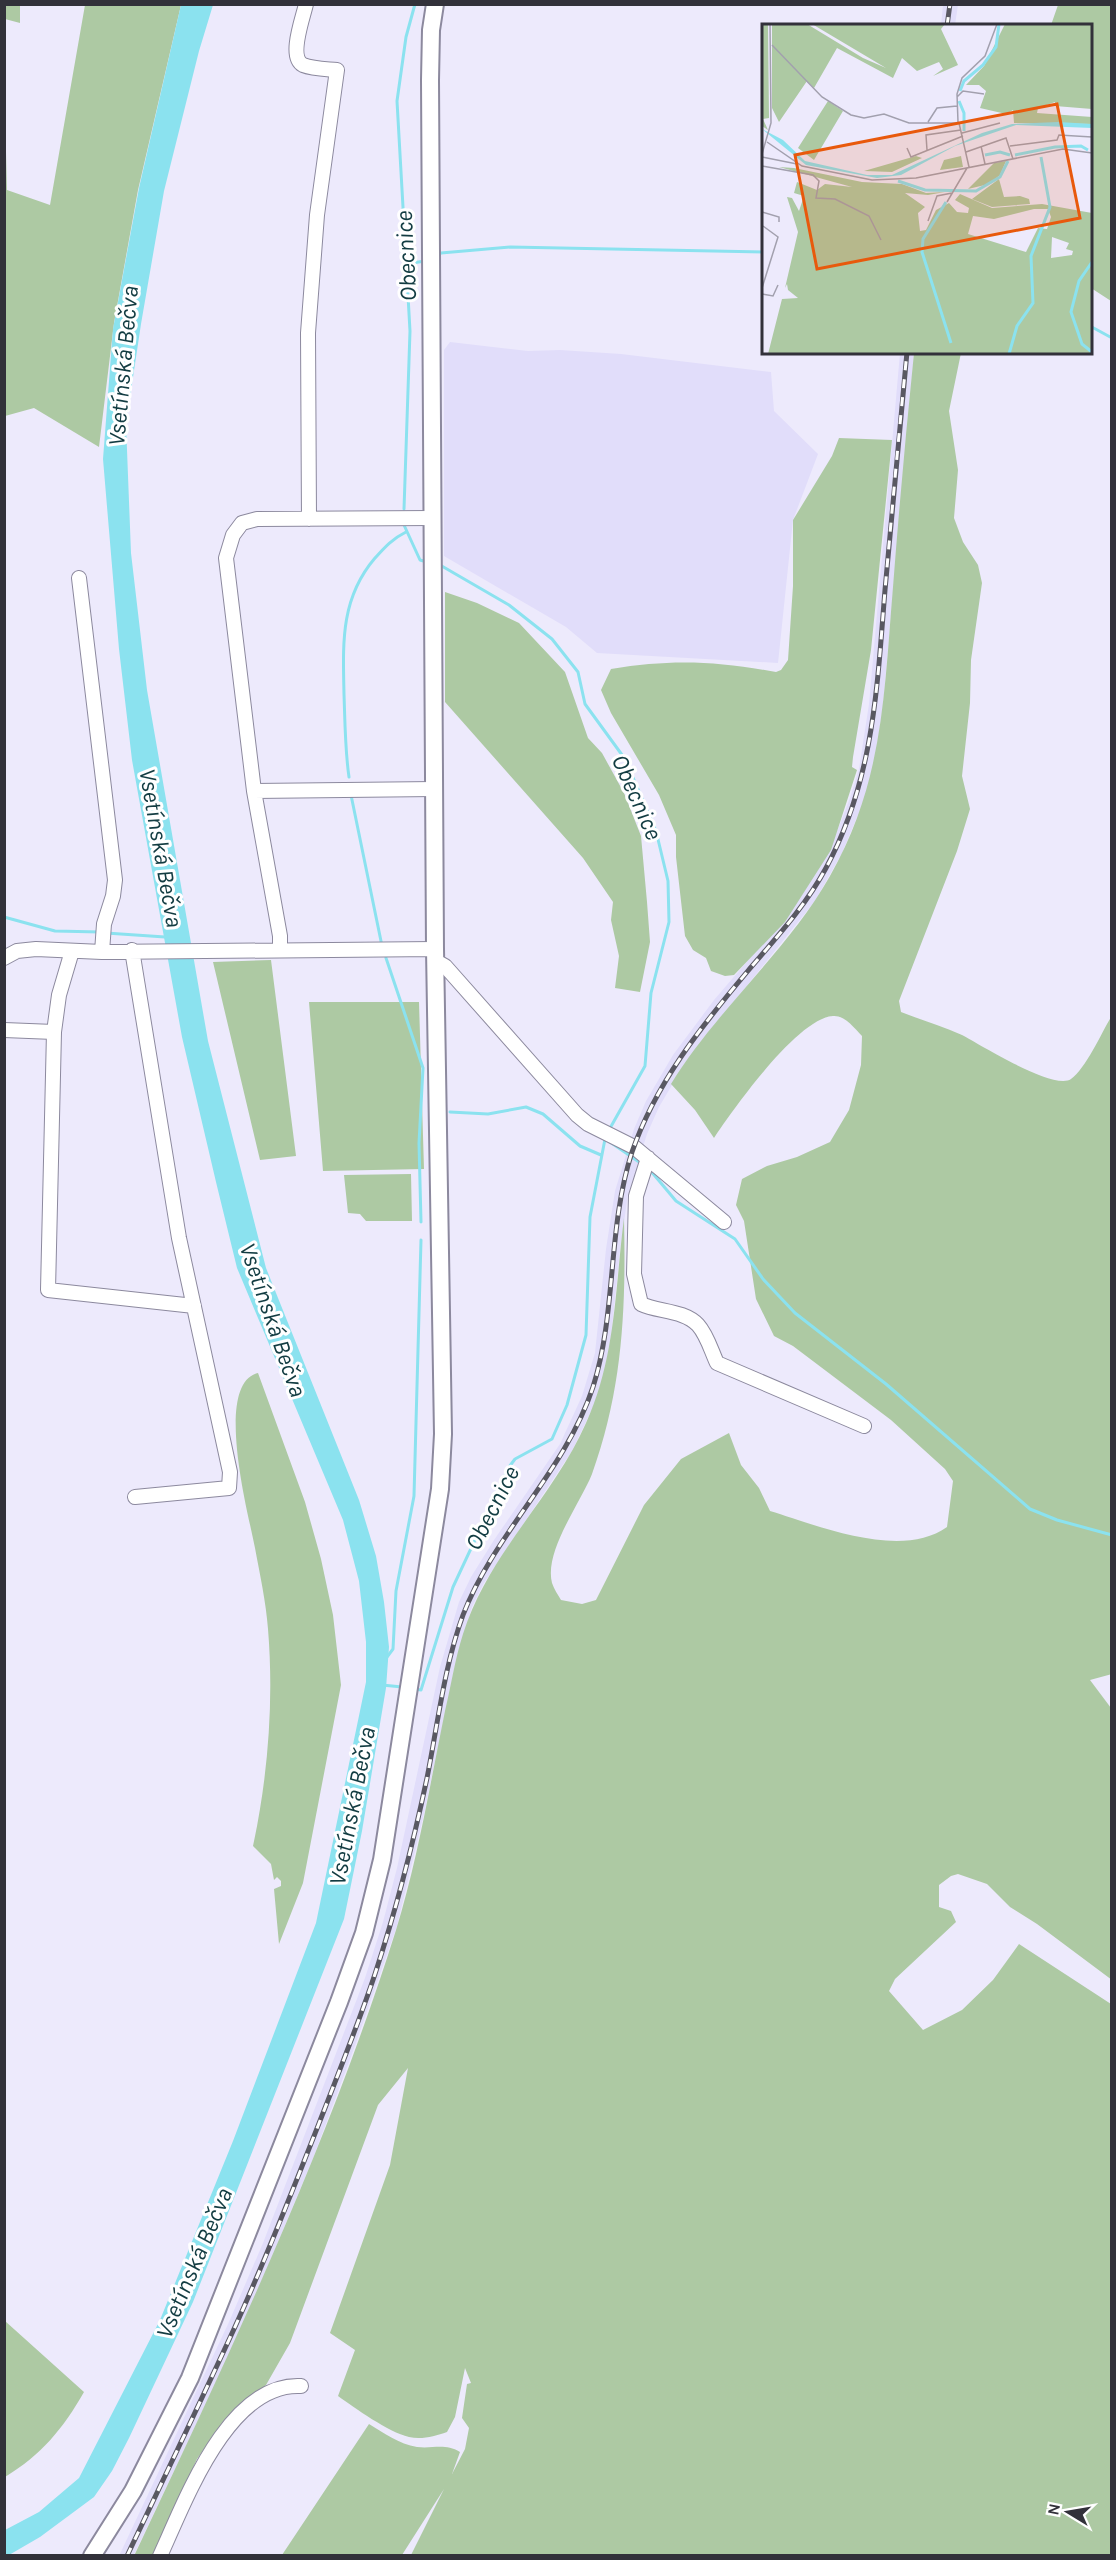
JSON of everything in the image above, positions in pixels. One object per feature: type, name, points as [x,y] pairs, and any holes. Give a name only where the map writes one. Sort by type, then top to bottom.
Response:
[{"type":"main road","points":[[92,2556],[133,2491],[190,2378],[343,1992],[364,1933],[378,1882],[442,1463],[429,80],[431,30],[435,4]]},
{"type":"street","points":[[306,4],[297,40],[297,56],[304,65],[337,70],[317,215],[308,333],[309,519]]},
{"type":"street","points":[[276,950],[280,936],[254,791],[236,652],[227,549],[236,529],[250,520],[433,518]]},
{"type":"street","points":[[79,578],[114,880],[114,896],[104,924],[102,946]]},
{"type":"street","points":[[254,791],[435,789]]},
{"type":"street","points":[[4,958],[26,949],[72,951],[102,946],[136,950],[276,950],[436,955],[577,1115],[634,1147],[724,1222]]},
{"type":"street","points":[[135,1497],[229,1488],[230,1472],[179,1238],[136,950]]},
{"type":"street","points":[[72,951],[59,995],[54,1032],[48,1290],[194,1306]]},
{"type":"street","points":[[4,1030],[54,1032]]},
{"type":"street","points":[[648,1158],[636,1196],[634,1274],[641,1304],[688,1317],[698,1325],[705,1336],[717,1363],[864,1426]]},
{"type":"street","points":[[160,2556],[203,2464],[225,2430],[248,2408],[272,2391],[281,2386],[301,2386]]},
{"type":"shaded area","points":[[943,5],[958,5],[955,24],[941,24]]},
{"type":"shaded area","points":[[450,342],[528,351],[560,350],[621,354],[771,372],[774,411],[818,454],[793,520],[778,663],[597,653],[566,627],[444,556],[444,350]]},
{"type":"shaded area","points":[[900,354],[914,354],[883,706],[873,773],[863,803],[842,853],[815,901],[685,1063],[659,1107],[647,1134],[628,1194],[609,1356],[596,1401],[572,1451],[484,1583],[472,1607],[454,1670],[424,1814],[397,1926],[352,2054],[312,2161],[242,2328],[134,2555],[119,2556],[229,2322],[263,2243],[365,1978],[397,1868],[440,1667],[459,1602],[471,1577],[494,1540],[560,1444],[582,1396],[595,1353],[606,1249],[615,1191],[634,1129],[646,1101],[673,1055],[714,1000],[786,916],[838,829],[859,769],[869,704]]},
{"type":"green space","points":[[4,5],[20,5],[20,23],[5,19]]},
{"type":"green space","points":[[85,5],[181,5],[138,190],[114,323],[99,447],[34,408],[5,416],[4,75],[7,190],[50,205]]},
{"type":"green space","points":[[1058,5],[1111,5],[1111,301],[1092,289],[1092,24],[1051,24]]},
{"type":"green space","points":[[914,354],[961,354],[949,411],[958,470],[954,518],[963,542],[978,565],[982,583],[971,660],[970,703],[962,776],[970,809],[957,851],[899,1001],[901,1012],[962,1035],[1034,1073],[1062,1081],[1071,1079],[1077,1074],[1111,1017],[1112,1674],[1090,1680],[1111,1708],[1112,1980],[1037,1924],[1010,1907],[987,1884],[958,1874],[939,1885],[939,1907],[951,1911],[956,1922],[895,1979],[889,1991],[923,2030],[962,2010],[993,1980],[1019,1944],[1111,2004],[1111,2555],[411,2555],[444,2489],[402,2555],[282,2555],[369,2424],[410,2446],[444,2447],[460,2452],[452,2474],[465,2449],[469,2428],[462,2418],[467,2384],[471,2383],[465,2368],[455,2417],[447,2432],[424,2438],[409,2437],[391,2430],[338,2396],[355,2350],[330,2333],[390,2165],[408,2068],[378,2105],[290,2343],[266,2385],[222,2423],[197,2459],[154,2555],[134,2556],[276,2247],[309,2169],[369,2011],[411,1876],[455,1663],[474,1605],[504,1552],[572,1450],[596,1398],[609,1348],[624,1218],[623,1316],[616,1379],[602,1442],[592,1474],[564,1528],[553,1557],[552,1583],[561,1600],[582,1604],[596,1600],[644,1505],[681,1459],[729,1433],[741,1465],[759,1488],[770,1511],[835,1531],[884,1540],[907,1541],[928,1536],[947,1527],[953,1481],[945,1469],[891,1420],[793,1346],[774,1336],[756,1299],[744,1221],[736,1205],[742,1179],[767,1166],[797,1157],[830,1142],[849,1110],[861,1065],[862,1036],[849,1023],[837,1016],[819,1021],[802,1032],[751,1087],[714,1138],[695,1110],[671,1084],[709,1031],[813,904],[848,841],[861,806],[878,735],[887,663]]},
{"type":"green space","points":[[839,438],[892,440],[871,650],[853,757],[852,767],[857,770],[831,850],[785,922],[734,975],[725,976],[711,971],[706,958],[693,950],[685,936],[676,857],[676,835],[659,795],[611,713],[601,690],[611,669],[633,666],[694,663],[733,665],[776,672],[781,670],[788,660],[793,586],[793,520],[832,456]]},
{"type":"green space","points":[[445,592],[477,603],[519,623],[565,672],[588,738],[602,753],[624,793],[641,836],[647,902],[650,942],[640,992],[615,988],[619,956],[611,920],[613,902],[583,858],[445,702]]},
{"type":"green space","points":[[271,960],[296,1156],[260,1160],[213,962]]},
{"type":"green space","points":[[309,1002],[419,1002],[424,1169],[323,1171]]},
{"type":"green space","points":[[411,1174],[412,1221],[366,1221],[360,1214],[348,1213],[344,1175]]},
{"type":"green space","points":[[258,1373],[305,1502],[321,1559],[333,1615],[341,1685],[303,1883],[279,1944],[274,1889],[281,1886],[281,1881],[277,1877],[274,1880],[271,1864],[253,1846],[266,1766],[270,1711],[270,1656],[266,1609],[237,1453],[238,1400],[245,1382]]},
{"type":"green space","points":[[5,2321],[84,2392],[68,2418],[50,2440],[30,2460],[5,2477]]},
{"type":"water","name":"Vsetínská Bečva","points":[[181,5],[213,5],[199,51],[164,191],[126,424],[131,553],[147,690],[208,1041],[266,1268],[359,1500],[376,1556],[389,1647],[386,1688],[362,1831],[344,1919],[193,2302],[129,2438],[112,2471],[94,2497],[40,2537],[5,2556],[5,2530],[39,2512],[79,2478],[160,2320],[233,2141],[316,1923],[366,1682],[366,1642],[359,1581],[343,1520],[237,1268],[216,1182],[182,1037],[132,760],[119,649],[103,459],[113,329],[139,188]]},
{"type":"waterway","name":"Obecnice","points":[[404,509],[410,331],[397,101],[406,37],[415,4]]},
{"type":"waterway","points":[[437,256],[441,253],[510,247],[762,252]]},
{"type":"waterway","points":[[406,264],[425,261]]},
{"type":"waterway","points":[[1092,327],[1112,338]]},
{"type":"waterway","name":"Obecnice","points":[[404,525],[420,560],[427,562]]},
{"type":"waterway","points":[[349,777],[345,736],[344,640],[346,623],[355,590],[364,574],[375,558],[393,540],[406,532]]},
{"type":"waterway","name":"Obecnice","points":[[440,565],[509,605],[552,639],[578,672],[585,704],[625,759],[656,831],[668,881],[669,922],[651,993],[645,1066],[609,1130]]},
{"type":"waterway","points":[[351,795],[382,946]]},
{"type":"waterway","points":[[4,917],[55,931],[100,932]]},
{"type":"waterway","name":"Vsetínská Bečva","points":[[106,933],[165,937]]},
{"type":"waterway","points":[[386,958],[423,1068],[419,1143],[421,1222]]},
{"type":"waterway","name":"Obecnice","points":[[450,1112],[488,1114],[526,1107],[543,1114],[580,1146],[601,1155]]},
{"type":"waterway","name":"Obecnice","points":[[415,1689],[421,1690],[453,1587],[509,1467],[515,1459],[552,1439],[567,1405],[586,1335],[590,1217],[605,1139]]},
{"type":"waterway","points":[[610,1142],[642,1164]]},
{"type":"waterway","points":[[650,1170],[676,1201],[735,1239],[763,1279],[795,1313],[886,1384],[1030,1509],[1057,1520],[1112,1535]]},
{"type":"waterway","points":[[387,1657],[393,1649],[396,1591],[414,1496],[421,1240]]},
{"type":"waterway","name":"Obecnice","points":[[382,1685],[402,1687]]},
{"type":"railway","points":[[947,24],[950,4]]},
{"type":"railway","points":[[127,2556],[258,2274],[363,2008],[390,1926],[410,1852],[427,1778],[446,1675],[463,1615],[493,1556],[565,1447],[581,1418],[593,1387],[606,1329],[615,1240],[624,1181],[642,1127],[667,1079],[696,1035],[809,896],[842,835],[864,767],[875,698],[907,354]]}]
